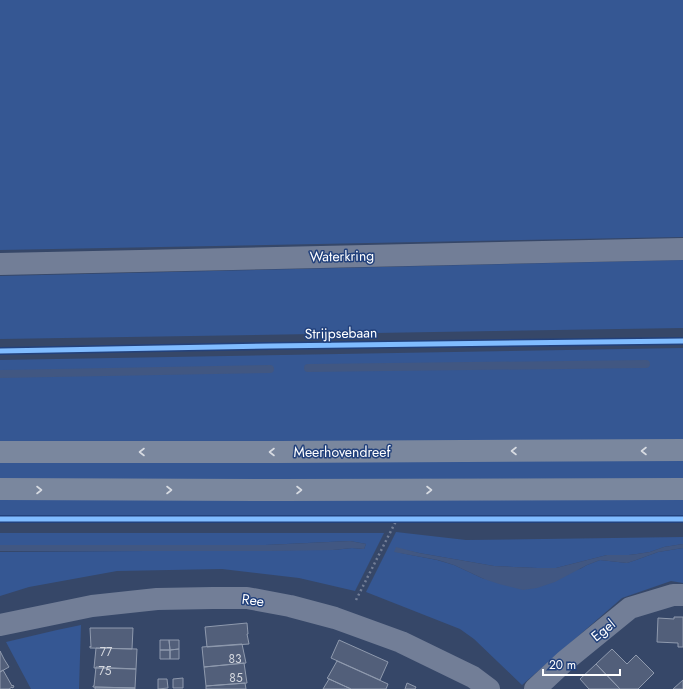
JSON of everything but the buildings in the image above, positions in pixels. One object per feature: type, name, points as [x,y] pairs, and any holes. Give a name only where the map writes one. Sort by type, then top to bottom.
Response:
[{"type":"main road","name":"Meerhovendreef","points":[[0,452],[683,450]]},
{"type":"main road","points":[[0,490],[683,489]]},
{"type":"street","name":"Waterkring","points":[[0,264],[683,249]]},
{"type":"street","name":"Egel","points":[[535,689],[565,661],[630,608],[673,595],[683,595]]},
{"type":"street","name":"Ree","points":[[0,625],[92,606],[157,599],[247,598],[290,606],[335,618],[401,642],[473,677],[489,689]]},
{"type":"path","points":[[389,519],[405,519]]},
{"type":"path","points":[[346,622],[397,519]]},
{"type":"shaded area","points":[[0,0],[683,0],[683,237],[0,250]]},
{"type":"shaded area","points":[[683,260],[683,328],[0,339],[0,276]]},
{"type":"shaded area","points":[[683,348],[683,442],[0,442],[0,360]]},
{"type":"shaded area","points":[[0,460],[683,460],[683,479],[0,481]]},
{"type":"shaded area","points":[[0,497],[683,498],[683,515],[0,515]]},
{"type":"shaded area","points":[[396,532],[466,540],[683,537],[683,544],[637,554],[607,555],[556,568],[494,566],[396,548],[401,553],[454,565],[484,579],[580,569],[600,560],[627,563],[658,552],[683,548],[683,583],[671,581],[622,598],[522,685],[474,639],[460,629],[366,592]]},
{"type":"shaded area","points":[[0,533],[384,533],[355,591],[299,578],[222,569],[117,571],[29,587],[0,596],[0,552],[333,550],[352,548],[364,549],[366,544],[350,541],[266,545],[0,545]]},
{"type":"shaded area","points":[[350,541],[366,544],[364,549],[352,548],[333,550],[0,551],[0,545],[266,545]]},
{"type":"shaded area","points":[[683,544],[683,548],[658,552],[627,563],[600,560],[587,565],[555,582],[537,588],[523,590],[484,579],[454,565],[438,560],[394,552],[396,547],[419,553],[494,566],[556,568],[607,555],[637,554]]},
{"type":"shaded area","points":[[81,625],[79,689],[31,689],[6,642]]},
{"type":"waterway","points":[[308,368],[646,364]]},
{"type":"waterway","points":[[0,374],[270,369]]},
{"type":"cycle path","name":"Strijpsebaan","points":[[0,351],[683,341]]},
{"type":"cycle path","points":[[0,519],[683,519]]}]
